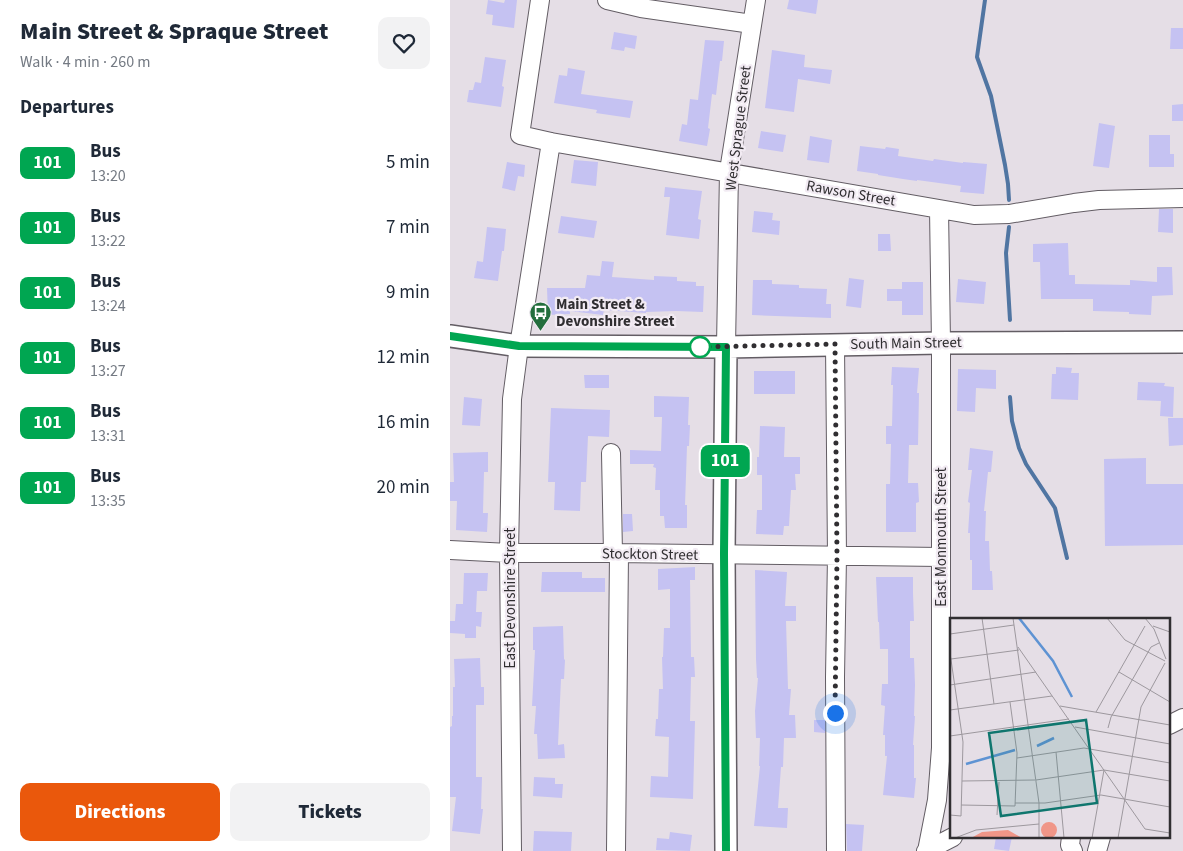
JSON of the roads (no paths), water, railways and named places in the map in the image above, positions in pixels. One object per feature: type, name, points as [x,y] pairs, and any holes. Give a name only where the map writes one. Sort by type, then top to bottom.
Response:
[{"type":"main road","name":"South Main Street","points":[[450,336],[519,346],[726,347],[941,342],[1183,342]]},
{"type":"main road","points":[[726,347],[724,554],[726,851]]},
{"type":"street","name":"Rawson Street","points":[[540,0],[520,135],[551,142],[974,215],[1008,214],[1099,200],[1183,198]]},
{"type":"street","points":[[607,0],[752,24]]},
{"type":"street","name":"West Sprague Street","points":[[726,347],[729,172],[756,0]]},
{"type":"street","name":"East Devonshire Street","points":[[512,851],[509,553],[512,399],[551,142]]},
{"type":"street","name":"East Monmouth Street","points":[[927,851],[937,800],[942,748],[941,342],[938,209]]},
{"type":"street","points":[[835,344],[837,556],[835,677],[836,851]]},
{"type":"street","points":[[611,452],[616,553],[616,851]]},
{"type":"street","name":"Stockton Street","points":[[450,550],[509,553],[941,557]]},
{"type":"street","points":[[1170,724],[1183,718]]},
{"type":"street","points":[[927,851],[951,838]]},
{"type":"street","points":[[1071,838],[1070,845],[1073,851]]},
{"type":"street","points":[[1097,851],[1101,838]]},
{"type":"waterway","points":[[985,0],[977,57],[991,96],[1005,165],[1009,200]]},
{"type":"waterway","points":[[1009,227],[1006,253],[1010,320]]},
{"type":"waterway","points":[[1010,397],[1012,421],[1019,448],[1026,464],[1055,508],[1067,558]]},
{"type":"place","name":"Main Street & Devonshire Street","points":[[540,332]]}]
